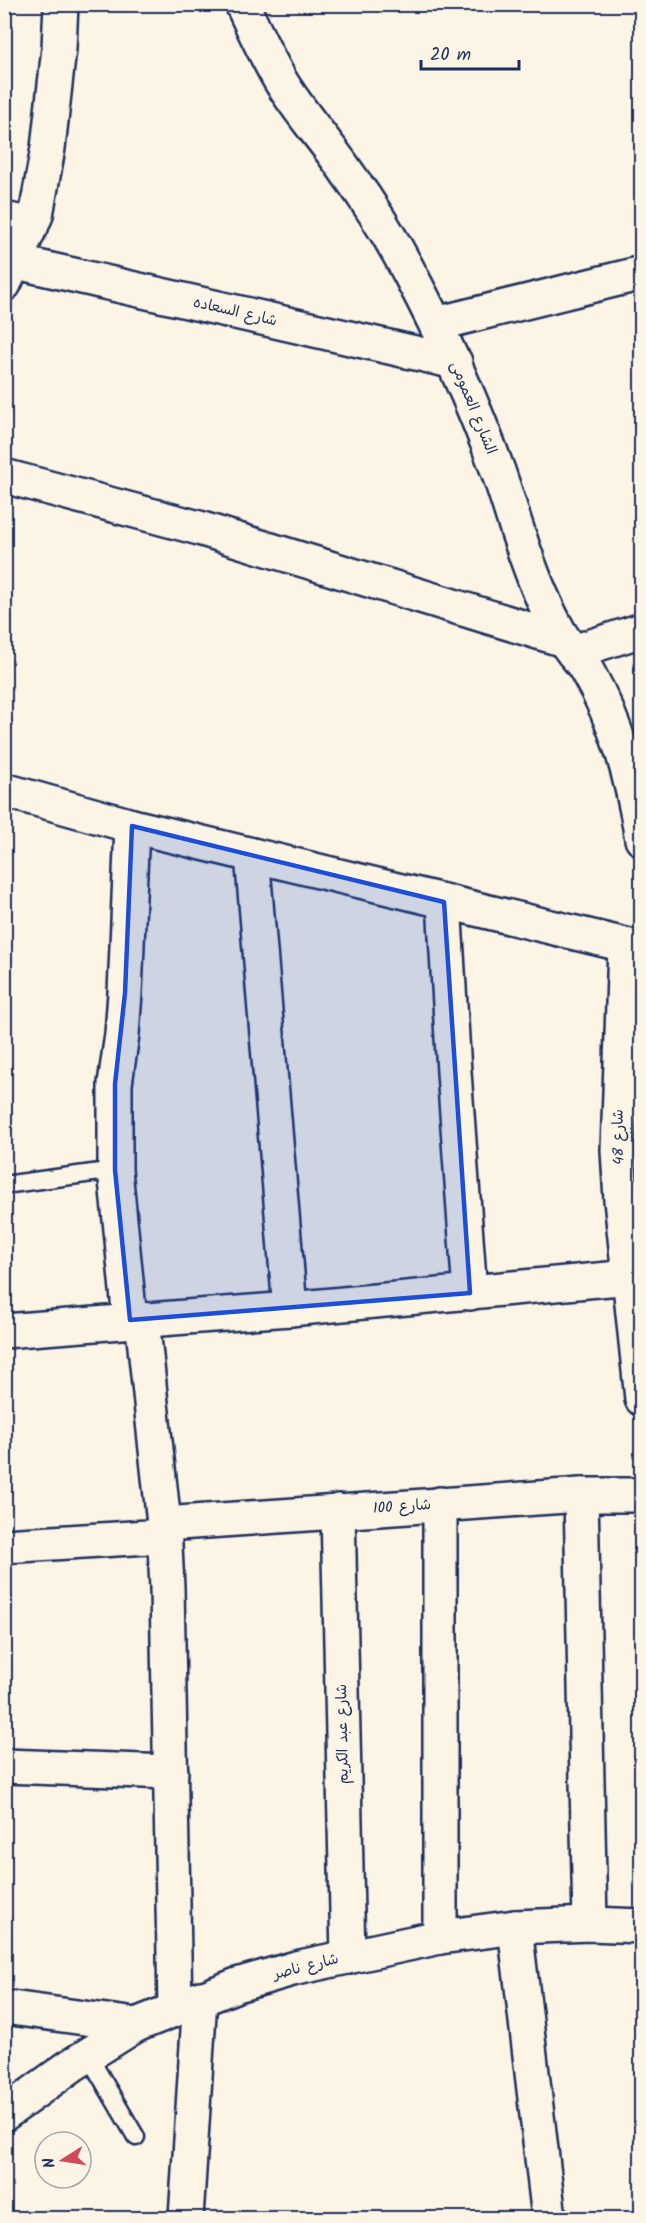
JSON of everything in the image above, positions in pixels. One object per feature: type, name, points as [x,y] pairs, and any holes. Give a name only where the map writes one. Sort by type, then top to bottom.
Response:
[{"type":"street","points":[[10,273],[18,222],[36,215],[48,148],[62,4]]},
{"type":"street","name":"الشارع العمومى","points":[[242,4],[256,36],[281,81],[347,171],[379,220],[455,363],[499,474],[526,561],[544,601],[568,646],[586,669],[633,753],[636,801],[642,839]]},
{"type":"street","name":"شارع السعاده","points":[[10,273],[455,363]]},
{"type":"street","points":[[436,324],[642,273]]},
{"type":"street","points":[[4,476],[199,528],[568,646],[642,630]]},
{"type":"street","points":[[4,790],[132,826],[633,947]]},
{"type":"street","points":[[132,826],[125,993],[115,1084],[116,1170],[164,1530],[169,1630],[171,1772],[187,2003],[186,2218]]},
{"type":"street","points":[[252,855],[290,1309]]},
{"type":"street","points":[[444,902],[470,1293]]},
{"type":"street","name":"شارع 48","points":[[633,947],[632,1008],[618,1150],[642,1399]]},
{"type":"street","points":[[4,1331],[290,1309],[630,1277]]},
{"type":"street","points":[[581,1495],[590,1924]]},
{"type":"street","name":"شارع 100","points":[[4,1546],[338,1511],[581,1495],[642,1495]]},
{"type":"street","points":[[440,1504],[440,1937]]},
{"type":"street","name":"شارع عبد الكريم","points":[[338,1511],[348,1957]]},
{"type":"street","points":[[4,1766],[171,1772]]},
{"type":"street","name":"شارع ناصر","points":[[4,2114],[88,2055],[136,2025],[187,2003],[296,1968],[440,1937],[515,1927],[590,1924],[642,1926]]},
{"type":"street","points":[[515,1927],[549,2218]]},
{"type":"street","points":[[4,2007],[136,2025]]},
{"type":"lane","points":[[4,1185],[116,1170]]},
{"type":"lane","points":[[88,2055],[136,2137]]},
{"type":"highlighted area","points":[[132,826],[444,902],[470,1293],[130,1320],[115,1170],[115,1084],[125,993]]}]
